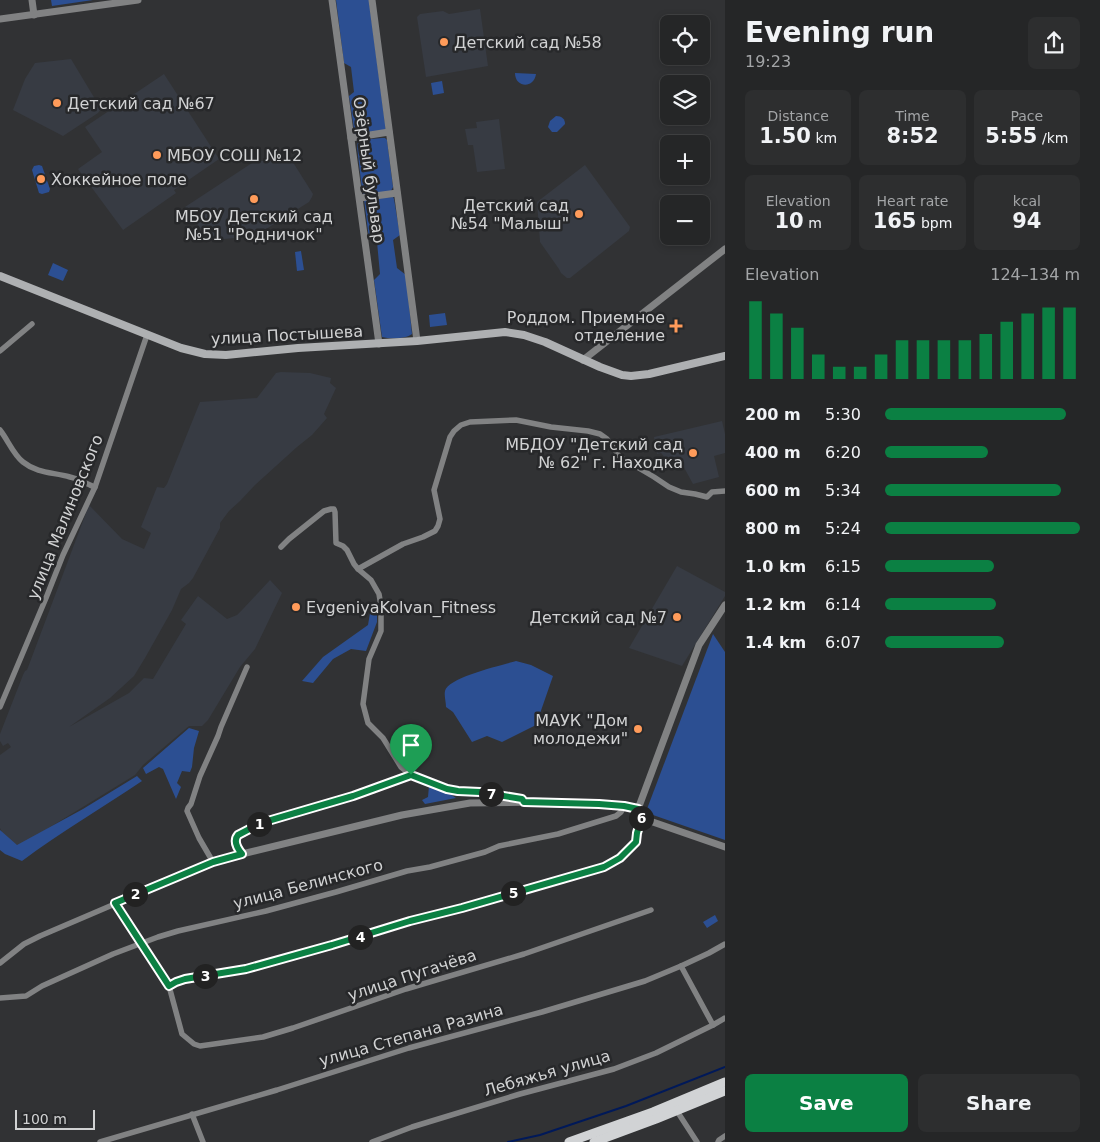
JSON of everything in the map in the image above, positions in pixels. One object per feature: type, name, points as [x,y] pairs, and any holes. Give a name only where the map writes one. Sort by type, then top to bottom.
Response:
[{"type":"main road","name":"улица Постышева","points":[[0,276],[187,350],[215,355],[417,341],[491,333],[515,333],[545,342],[613,372],[631,376],[655,373],[725,356]]},
{"type":"main road","points":[[594,1142],[675,1107],[725,1082]]},
{"type":"main road","points":[[569,1142],[584,1140],[725,1091]]},
{"type":"street","points":[[32,0],[34,14]]},
{"type":"street","points":[[0,19],[138,0]]},
{"type":"street","name":"Озёрный бульвар","points":[[332,0],[379,344]]},
{"type":"street","name":"Озёрный бульвар","points":[[372,0],[417,341]]},
{"type":"street","points":[[351,138],[389,132]]},
{"type":"street","points":[[360,198],[397,193]]},
{"type":"street","points":[[584,360],[725,249]]},
{"type":"street","points":[[0,351],[32,324]]},
{"type":"street","name":"улица Малиновского","points":[[0,708],[63,555],[95,487],[147,334]]},
{"type":"street","points":[[358,570],[404,544],[424,537],[435,530],[440,519],[434,490],[450,437],[461,425],[470,422],[516,420],[600,434],[607,439],[620,457],[654,476],[669,487],[707,498],[712,492],[725,491]]},
{"type":"street","points":[[0,430],[18,456],[36,470],[70,477],[95,487]]},
{"type":"street","points":[[281,547],[324,511],[334,509],[336,543],[347,550],[358,570],[372,580],[379,594],[381,631],[369,659],[363,704],[368,723],[383,738],[401,767],[411,775],[447,789],[497,794],[522,799],[524,802]]},
{"type":"street","points":[[115,903],[169,986],[185,979],[254,967],[604,867],[620,858],[636,842],[640,812],[699,645],[725,605]]},
{"type":"street","points":[[213,862],[199,838],[187,811],[247,667]]},
{"type":"street","points":[[242,854],[235,842],[235,838],[261,823],[353,796],[411,775]]},
{"type":"street","points":[[0,963],[24,944],[40,936],[213,862],[402,815],[470,803],[524,802],[624,806],[640,812],[647,820],[725,847]]},
{"type":"street","name":"улица Белинского","points":[[0,998],[26,996],[42,986],[158,937],[266,911],[407,871],[430,867],[485,852],[499,846],[558,834],[616,816],[624,806]]},
{"type":"street","name":"улица Пугачёва","points":[[169,986],[182,1034],[194,1044],[200,1046],[263,1037],[301,1026],[406,989],[524,954],[651,910]]},
{"type":"street","name":"улица Степана Разина","points":[[100,1142],[165,1124],[192,1114],[409,1048],[606,994],[681,966],[725,944]]},
{"type":"street","points":[[681,966],[714,1025]]},
{"type":"street","name":"Лебяжья улица","points":[[372,1142],[520,1094],[614,1069],[656,1053],[725,1018]]},
{"type":"street","points":[[675,1107],[697,1142]]},
{"type":"street","points":[[192,1114],[203,1142]]},
{"type":"street","points":[[718,1142],[725,1136]]},
{"type":"shaded area","points":[[51,0],[93,0],[52,6]]},
{"type":"shaded area","points":[[336,0],[369,0],[386,130],[355,136],[349,96],[354,92],[351,67],[344,63]]},
{"type":"shaded area","points":[[480,9],[488,66],[426,77],[417,17],[420,14],[443,11],[449,14]]},
{"type":"shaded area","name":"Детский сад №67","points":[[71,59],[101,109],[98,113],[63,136],[13,110],[25,79],[35,63]]},
{"type":"shaded area","points":[[515,73],[536,74],[532,82],[525,85],[518,82]]},
{"type":"shaded area","name":"МБОУ СОШ №12","points":[[164,74],[219,159],[174,190],[176,193],[123,230],[78,169],[102,152],[85,127]]},
{"type":"shaded area","points":[[442,81],[444,93],[433,95],[431,83]]},
{"type":"shaded area","points":[[556,116],[563,118],[565,124],[557,132],[552,132],[548,127],[550,121]]},
{"type":"shaded area","points":[[499,119],[505,169],[477,172],[473,145],[468,145],[465,129],[477,128],[476,122]]},
{"type":"shaded area","points":[[385,138],[387,140],[393,187],[391,191],[365,195],[362,190],[358,142],[360,140]]},
{"type":"shaded area","name":"МБОУ Детский сад №51 \"Родничок\"","points":[[289,156],[313,194],[312,197],[309,202],[255,236],[214,240],[204,233],[185,207],[252,163]]},
{"type":"shaded area","name":"Детский сад №54 \"Малыш\"","points":[[585,165],[630,227],[629,231],[570,278],[567,278],[561,273],[540,242],[537,202]]},
{"type":"shaded area","name":"Хоккейное поле","points":[[34,166],[42,166],[50,189],[49,192],[42,194],[39,193],[32,170]]},
{"type":"shaded area","points":[[393,197],[400,235],[393,240],[397,268],[406,275],[412,334],[402,338],[382,337],[374,280],[380,274],[377,242],[369,239],[364,199]]},
{"type":"shaded area","points":[[301,251],[304,270],[297,271],[295,252]]},
{"type":"shaded area","points":[[53,263],[68,270],[63,281],[48,275]]},
{"type":"shaded area","points":[[445,313],[447,325],[430,327],[429,315]]},
{"type":"shaded area","points":[[276,373],[310,373],[331,378],[330,383],[336,388],[324,414],[327,418],[312,435],[255,485],[229,511],[220,523],[220,528],[193,578],[181,589],[172,610],[134,676],[110,698],[69,727],[129,693],[144,678],[153,679],[186,624],[181,620],[198,596],[227,619],[237,615],[270,580],[282,593],[255,649],[240,667],[208,720],[202,726],[189,726],[143,765],[135,775],[11,851],[0,828],[0,755],[11,747],[8,743],[3,746],[0,741],[0,734],[23,675],[27,670],[89,505],[122,539],[144,549],[151,533],[141,527],[157,487],[164,488],[167,484],[200,402],[257,398]]},
{"type":"shaded area","name":"МБДОУ \"Детский сад № 62\" г. Находка","points":[[722,421],[725,434],[725,453],[714,456],[719,477],[693,484],[681,462],[671,462],[661,453],[657,454],[654,437]]},
{"type":"shaded area","points":[[677,566],[725,592],[725,596],[682,666],[629,648]]},
{"type":"shaded area","points":[[377,603],[377,622],[366,651],[351,649],[333,659],[313,683],[302,681],[323,657],[368,625],[371,607]]},
{"type":"shaded area","points":[[713,634],[725,652],[725,840],[653,815],[647,809]]},
{"type":"shaded area","points":[[516,661],[531,665],[553,676],[536,725],[502,742],[487,736],[472,742],[453,712],[446,707],[445,691],[448,686],[465,676]]},
{"type":"shaded area","points":[[189,728],[199,731],[194,748],[192,767],[190,772],[182,771],[177,783],[181,787],[176,799],[163,769],[159,767],[146,774],[143,768]]},
{"type":"shaded area","points":[[137,776],[142,781],[22,861],[0,850],[0,830],[17,845],[83,809]]},
{"type":"shaded area","points":[[429,786],[444,790],[456,798],[425,804],[422,800],[428,797]]},
{"type":"shaded area","points":[[715,915],[718,921],[707,928],[703,922]]},
{"type":"waterway","points":[[508,1142],[540,1135],[626,1106],[725,1067]]},
{"type":"place","name":"Детский сад №58","points":[[444,42]]},
{"type":"place","name":"Детский сад №67","points":[[57,103]]},
{"type":"place","name":"МБОУ СОШ №12","points":[[157,155]]},
{"type":"place","name":"Хоккейное поле","points":[[41,179]]},
{"type":"place","name":"МБОУ Детский сад №51 \"Родничок\"","points":[[254,199]]},
{"type":"place","name":"Детский сад №54 \"Малыш\"","points":[[579,214]]},
{"type":"place","name":"Роддом. Приемное отделение","points":[[676,326]]},
{"type":"place","name":"МБДОУ \"Детский сад № 62\" г. Находка","points":[[693,453]]},
{"type":"place","name":"EvgeniyaKolvan_Fitness","points":[[296,607]]},
{"type":"place","name":"Детский сад №7","points":[[677,617]]},
{"type":"place","name":"МАУК \"Дом молодежи\"","points":[[638,729]]},
{"type":"route","points":[[411,775],[447,789],[497,794],[522,799],[524,802],[599,804],[638,809],[642,816],[636,842],[620,858],[604,867],[246,969],[185,979],[169,986],[115,903],[213,862],[242,854],[235,842],[235,838],[261,823],[353,796],[411,775]]}]
